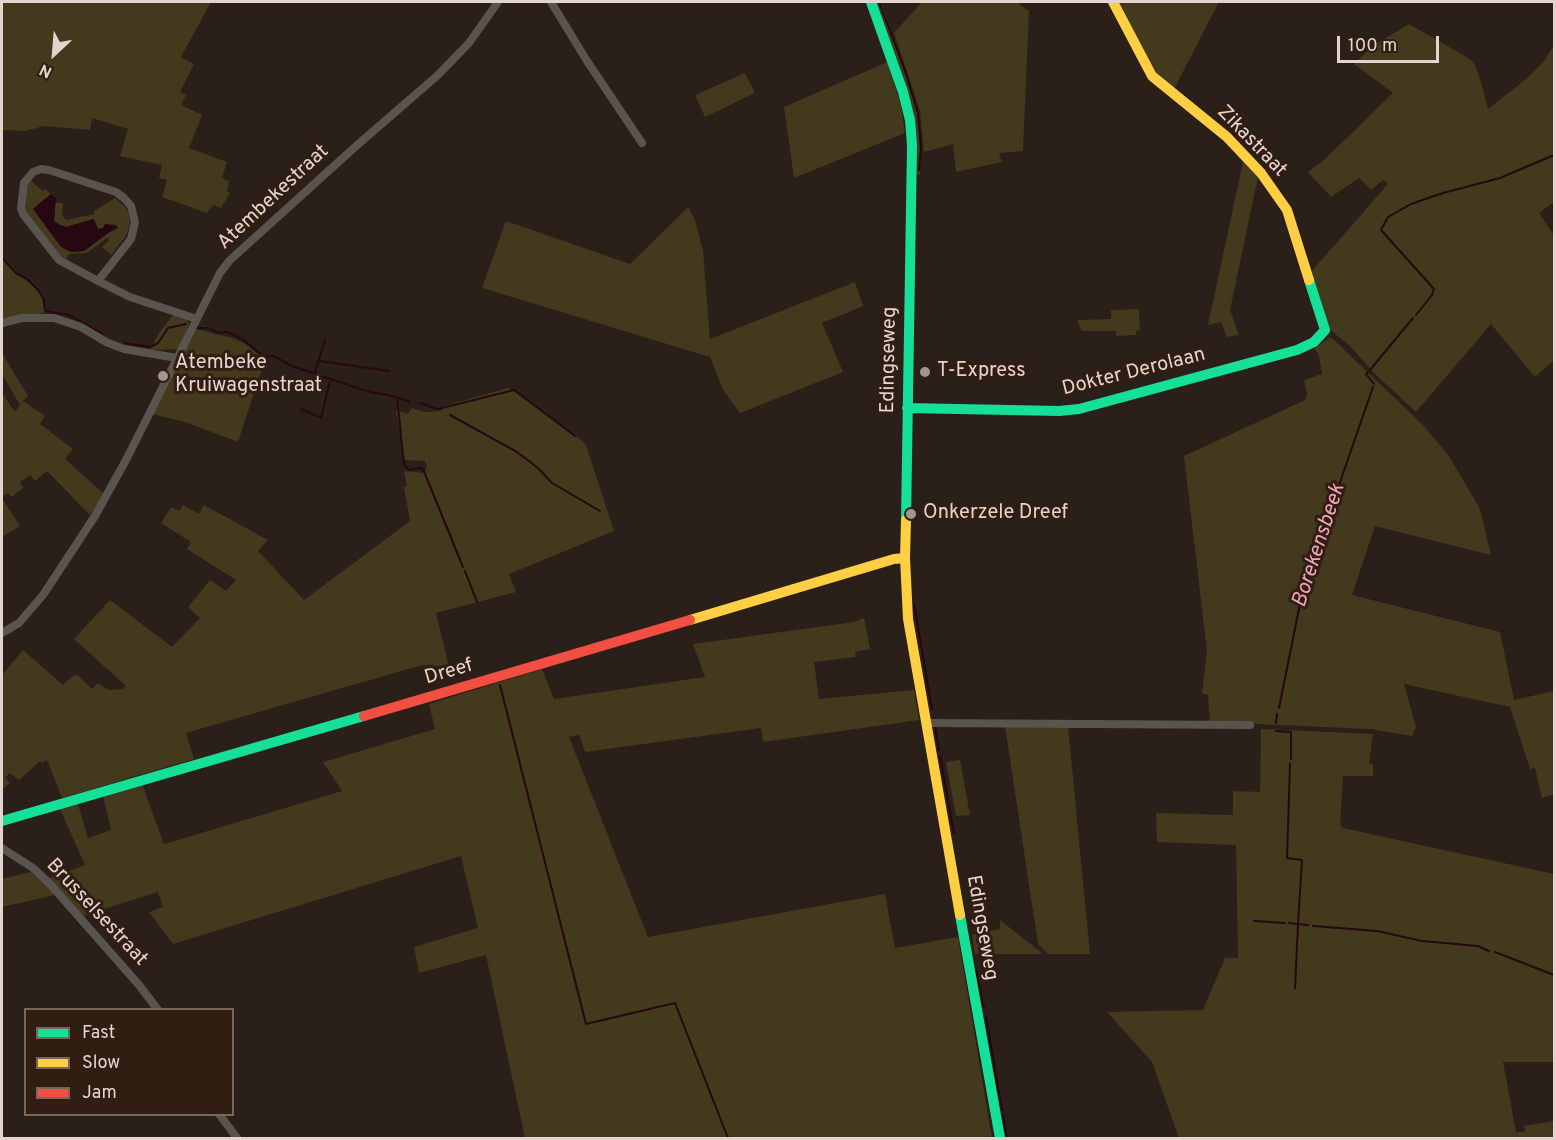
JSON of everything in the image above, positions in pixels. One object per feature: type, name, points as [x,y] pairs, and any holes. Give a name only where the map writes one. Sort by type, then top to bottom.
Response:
[{"type":"street","name":"Atembekestraat","points":[[2,633],[19,623],[43,595],[95,516],[220,273],[229,261],[438,75],[469,43],[498,2]]},
{"type":"street","points":[[551,2],[642,143]]},
{"type":"street","name":"Edingseweg","points":[[871,2],[903,92],[910,120],[912,145],[905,558],[908,619],[1000,1138]]},
{"type":"street","name":"Zikastraat","points":[[1113,2],[1152,76],[1227,137],[1261,173],[1283,204],[1291,218],[1325,330]]},
{"type":"street","points":[[98,281],[130,239],[135,222],[131,206],[116,192],[49,170],[41,169],[33,172],[24,183],[21,202],[23,214],[59,260],[98,281],[130,297],[197,319]]},
{"type":"street","points":[[2,323],[22,318],[54,318],[81,327],[106,342],[124,349],[177,358]]},
{"type":"street","name":"Dokter Derolaan","points":[[907,408],[1073,410],[1298,350],[1314,342],[1325,330]]},
{"type":"street","name":"Dreef","points":[[2,821],[470,686],[894,559],[905,558]]},
{"type":"street","points":[[927,723],[1250,725]]},
{"type":"street","name":"Brusselsestraat","points":[[2,848],[33,868],[50,884],[140,985],[157,1008]]},
{"type":"street","points":[[220,1116],[237,1138]]},
{"type":"shaded area","points":[[2,2],[211,2],[181,57],[194,64],[180,92],[186,95],[181,105],[202,115],[189,148],[227,162],[222,178],[229,181],[227,192],[230,193],[221,208],[213,205],[207,213],[162,197],[167,180],[159,178],[162,165],[120,156],[128,129],[92,118],[90,130],[44,126],[25,131],[3,130],[2,134]]},
{"type":"shaded area","points":[[875,2],[881,2],[917,111],[921,145],[920,176],[916,173],[915,137]]},
{"type":"shaded area","points":[[922,2],[1019,2],[1029,11],[1023,151],[999,153],[1002,162],[956,172],[953,144],[924,152],[920,111],[894,33]]},
{"type":"shaded area","points":[[1116,2],[1219,2],[1173,91],[1161,82]]},
{"type":"shaded area","points":[[1409,24],[1470,59],[1475,65],[1488,109],[1526,79],[1544,61],[1554,45],[1554,202],[1539,213],[1554,235],[1554,360],[1535,377],[1491,324],[1416,412],[1374,373],[1350,346],[1328,328],[1311,272],[1388,184],[1383,180],[1371,190],[1359,178],[1331,197],[1308,172],[1325,159],[1393,93],[1354,64],[1374,45]]},
{"type":"shaded area","points":[[887,62],[901,106],[905,133],[794,178],[784,107]]},
{"type":"shaded area","points":[[745,73],[755,93],[705,117],[695,95]]},
{"type":"shaded area","points":[[1244,157],[1259,172],[1230,310],[1239,335],[1227,337],[1221,322],[1208,325]]},
{"type":"shaded area","points":[[29,179],[43,191],[45,189],[51,194],[33,209],[84,251],[117,228],[98,229],[93,219],[66,227],[60,225],[54,221],[55,203],[62,203],[62,214],[66,220],[94,214],[94,211],[115,198],[126,208],[129,215],[130,225],[125,237],[111,255],[102,247],[109,240],[107,238],[87,253],[69,254],[66,260],[60,256],[26,213],[24,202]]},
{"type":"shaded area","points":[[51,194],[56,198],[54,221],[60,225],[66,227],[94,219],[98,229],[103,228],[105,224],[116,225],[118,228],[84,251],[71,252],[61,247],[33,209]]},
{"type":"shaded area","points":[[688,207],[695,220],[703,251],[710,339],[855,282],[863,306],[822,323],[843,372],[740,413],[723,390],[710,357],[482,288],[506,221],[630,264]]},
{"type":"shaded area","points":[[2,257],[41,292],[45,313],[2,319]]},
{"type":"shaded area","points":[[1139,309],[1140,330],[1136,331],[1136,335],[1116,336],[1116,331],[1082,331],[1077,320],[1111,319],[1111,310]]},
{"type":"shaded area","points":[[173,315],[187,319],[189,324],[179,349],[150,350],[159,333]]},
{"type":"shaded area","points":[[196,329],[244,343],[265,359],[238,442],[185,422],[152,414]]},
{"type":"shaded area","points":[[1331,337],[1424,426],[1449,456],[1480,509],[1491,555],[1375,526],[1352,595],[1500,632],[1514,700],[1554,691],[1554,794],[1542,798],[1535,768],[1530,769],[1510,707],[1404,684],[1416,727],[1412,736],[1370,729],[1210,722],[1208,695],[1202,693],[1207,651],[1184,456],[1305,400],[1307,394],[1304,380],[1322,374],[1319,356],[1314,348]]},
{"type":"shaded area","points":[[2,353],[28,396],[23,401],[45,416],[40,424],[73,449],[65,459],[104,494],[90,515],[47,471],[35,481],[30,475],[20,482],[23,488],[11,497],[8,493],[2,496],[2,393],[15,412],[20,405],[2,374]]},
{"type":"shaded area","points":[[508,388],[516,391],[586,445],[614,531],[509,574],[516,592],[436,613],[449,667],[422,665],[186,733],[194,759],[62,798],[47,760],[42,763],[40,761],[19,780],[10,773],[5,777],[10,783],[2,790],[2,675],[23,650],[63,685],[74,675],[79,676],[92,689],[98,683],[109,690],[123,689],[126,686],[74,639],[110,600],[172,647],[200,618],[188,607],[210,580],[226,591],[236,580],[187,549],[191,542],[161,523],[171,507],[179,511],[183,505],[199,514],[204,505],[268,540],[258,551],[304,600],[410,521],[404,487],[407,486],[404,471],[424,473],[427,467],[425,461],[405,460],[396,410],[408,414],[412,408],[425,412],[441,411],[441,407]]},
{"type":"shaded area","points":[[2,498],[20,526],[2,537]]},
{"type":"shaded area","points":[[864,618],[870,649],[855,652],[856,657],[814,662],[819,699],[914,690],[919,720],[763,742],[761,728],[585,752],[579,735],[569,737],[648,937],[885,894],[895,948],[958,937],[992,1138],[525,1138],[486,955],[419,973],[414,947],[478,928],[461,856],[173,944],[149,912],[163,907],[158,892],[82,916],[50,878],[85,865],[59,807],[77,801],[88,838],[111,830],[103,796],[142,784],[164,844],[342,791],[323,762],[435,729],[429,704],[542,669],[554,699],[705,677],[693,644],[854,622]]},
{"type":"shaded area","points":[[1005,726],[1068,726],[1090,954],[1048,954],[1038,944]]},
{"type":"shaded area","points":[[1261,729],[1373,734],[1369,763],[1373,764],[1373,776],[1343,776],[1340,824],[1343,828],[1554,874],[1554,1062],[1503,1062],[1516,1132],[1525,1132],[1524,1126],[1554,1121],[1554,1138],[1179,1138],[1152,1062],[1107,1012],[1203,1010],[1225,958],[1238,958],[1236,845],[1157,842],[1156,813],[1233,815],[1233,791],[1260,792]]},
{"type":"shaded area","points":[[960,760],[970,815],[956,816],[946,762]]},
{"type":"shaded area","points":[[30,872],[41,879],[55,895],[2,907],[2,879]]},
{"type":"shaded area","points":[[1000,920],[1043,954],[975,954],[972,935],[1000,929]]},
{"type":"waterway","points":[[879,2],[906,73],[918,114],[921,149],[919,170]]},
{"type":"waterway","name":"Borekensbeek","points":[[1416,315],[1434,289],[1381,230],[1388,217],[1411,204],[1500,178],[1554,155]]},
{"type":"waterway","points":[[2,258],[16,273],[27,279],[39,291],[44,300],[45,311],[69,315],[103,334]]},
{"type":"waterway","name":"Borekensbeek","points":[[1370,370],[1413,318]]},
{"type":"waterway","points":[[125,343],[150,347],[158,343],[168,328],[186,324]]},
{"type":"waterway","points":[[197,328],[209,328],[218,333],[228,332],[242,339],[263,356],[273,356],[292,366],[366,391],[397,397],[404,465],[409,470],[423,469],[463,567]]},
{"type":"waterway","points":[[315,373],[325,339]]},
{"type":"waterway","points":[[320,361],[390,371]]},
{"type":"waterway","name":"Borekensbeek","points":[[1368,372],[1366,374],[1374,384]]},
{"type":"waterway","points":[[301,409],[321,418],[330,381]]},
{"type":"waterway","name":"Borekensbeek","points":[[1279,708],[1303,589],[1373,387]]},
{"type":"waterway","points":[[420,403],[438,409],[514,390],[575,436]]},
{"type":"waterway","points":[[397,397],[410,402]]},
{"type":"waterway","points":[[450,415],[517,452],[538,468],[552,483],[600,511]]},
{"type":"waterway","points":[[465,571],[477,602]]},
{"type":"waterway","points":[[914,604],[932,709]]},
{"type":"waterway","points":[[500,685],[586,1024],[675,1003],[728,1138]]},
{"type":"waterway","name":"Borekensbeek","points":[[1276,723],[1277,714]]},
{"type":"waterway","points":[[935,727],[939,750]]},
{"type":"waterway","name":"Borekensbeek","points":[[1276,731],[1291,732],[1291,759]]},
{"type":"waterway","points":[[940,756],[954,833]]},
{"type":"waterway","name":"Borekensbeek","points":[[1290,764],[1287,858],[1302,860],[1298,924],[1308,925]]},
{"type":"waterway","points":[[1254,921],[1285,923]]},
{"type":"waterway","points":[[1289,923],[1298,924],[1295,988]]},
{"type":"waterway","name":"Borekensbeek","points":[[1313,926],[1377,931],[1422,941],[1478,946],[1489,951]]},
{"type":"waterway","name":"Borekensbeek","points":[[1495,952],[1554,975]]},
{"type":"waterway","points":[[976,970],[984,1008]]},
{"type":"waterway","points":[[986,1017],[1002,1110]]},
{"type":"waterway","points":[[1003,1115],[1007,1138]]},
{"type":"traffic: fast","points":[[871,2],[903,92],[910,120],[912,145],[906,520]]},
{"type":"traffic: fast","points":[[907,408],[1059,411],[1079,409],[1297,350],[1314,342],[1325,330],[1309,280]]},
{"type":"traffic: fast","points":[[2,821],[364,716]]},
{"type":"traffic: fast","points":[[960,915],[1000,1138]]},
{"type":"traffic: slow","points":[[1113,2],[1152,76],[1227,137],[1261,173],[1287,210],[1309,280]]},
{"type":"traffic: slow","points":[[906,520],[908,619],[960,915]]},
{"type":"traffic: slow","points":[[690,620],[894,559],[905,558]]},
{"type":"traffic: jam","points":[[364,716],[690,620]]},
{"type":"place","name":"T-Express","points":[[925,372]]},
{"type":"place","name":"Atembeke Kruiwagenstraat","points":[[163,376]]},
{"type":"place","name":"Onkerzele Dreef","points":[[911,514]]}]
